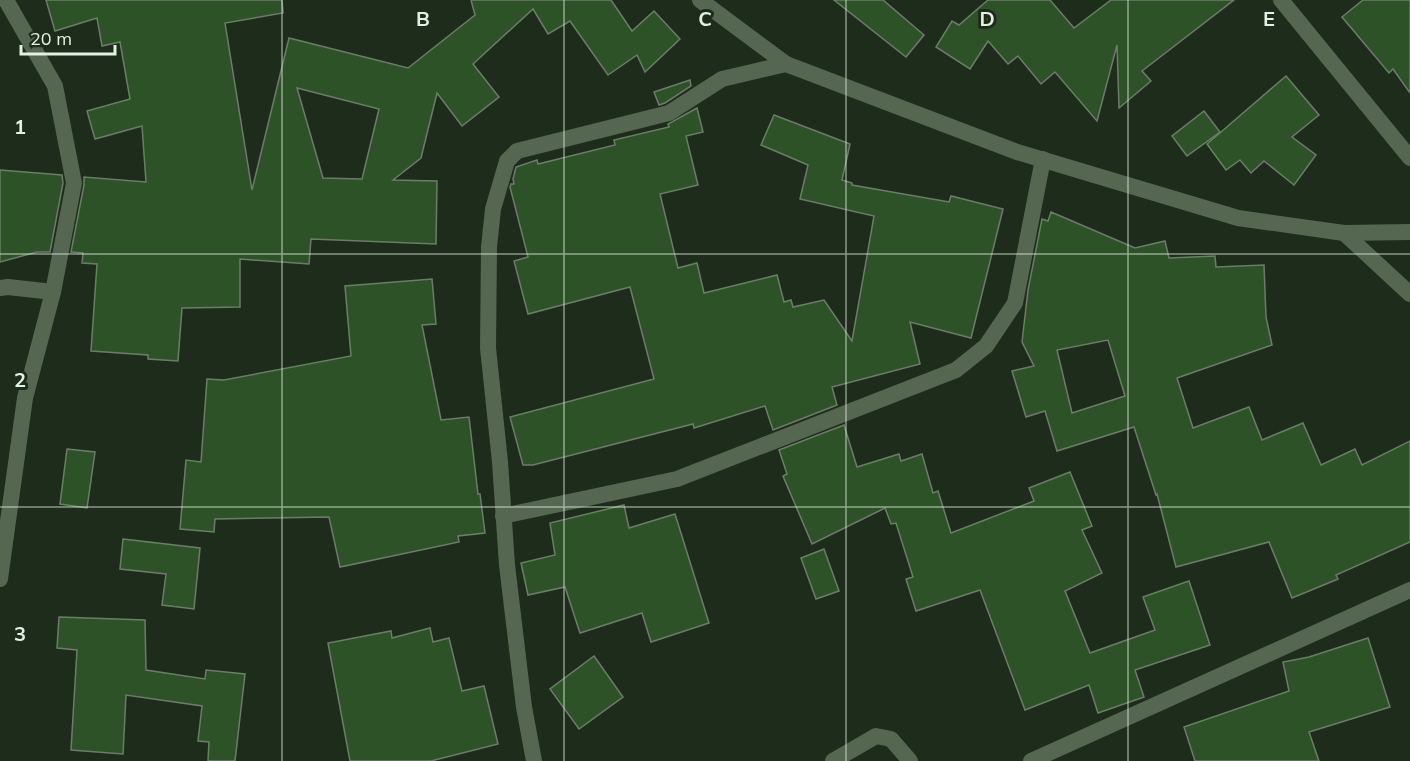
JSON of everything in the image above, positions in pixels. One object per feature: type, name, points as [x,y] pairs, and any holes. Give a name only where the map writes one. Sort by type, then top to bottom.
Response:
[{"type":"street","points":[[0,579],[25,398],[53,292],[74,183],[55,86],[6,0]]},
{"type":"street","points":[[700,0],[786,63],[1017,152],[1238,218],[1344,233],[1410,232]]},
{"type":"street","points":[[1281,0],[1410,158]]},
{"type":"street","points":[[534,761],[524,707],[507,565],[500,462],[488,348],[489,258],[493,209],[507,161],[517,151],[669,113],[722,79],[786,63]]},
{"type":"street","points":[[503,516],[677,479],[957,370],[986,346],[1015,303],[1043,159]]},
{"type":"street","points":[[1344,233],[1410,294]]},
{"type":"street","points":[[0,288],[8,286],[53,292]]},
{"type":"street","points":[[1031,761],[1410,590]]},
{"type":"street","points":[[833,761],[876,736],[891,740],[910,761]]},
{"type":"building","points":[[46,0],[282,0],[283,13],[225,23],[252,190],[289,38],[408,68],[475,15],[471,0],[611,0],[632,31],[654,11],[680,39],[645,72],[637,55],[608,75],[570,21],[548,34],[533,9],[473,64],[499,97],[462,126],[437,93],[421,158],[393,180],[437,181],[436,244],[311,239],[309,264],[240,259],[240,307],[182,308],[178,361],[148,359],[148,355],[91,351],[97,264],[82,263],[83,253],[71,252],[84,177],[146,182],[142,126],[95,139],[87,111],[130,99],[120,42],[102,46],[97,18],[55,31]],"holes":[[[297,88],[379,109],[362,179],[323,178]]]},
{"type":"building","points":[[834,0],[883,0],[924,35],[906,57]]},
{"type":"building","points":[[988,0],[1050,0],[1074,28],[1111,0],[1234,0],[1142,71],[1151,81],[1119,108],[1117,45],[1097,121],[1055,72],[1041,84],[1018,56],[1008,64],[988,41],[970,69],[936,47],[952,21],[959,25]]},
{"type":"building","points":[[1363,0],[1410,0],[1410,93],[1393,69],[1389,73],[1342,17]]},
{"type":"building","points":[[1286,76],[1319,115],[1292,137],[1316,155],[1294,185],[1264,161],[1251,173],[1240,160],[1226,170],[1207,144]]},
{"type":"building","points":[[690,80],[691,86],[659,105],[654,92]]},
{"type":"building","points":[[697,108],[703,132],[686,136],[698,185],[660,194],[678,268],[697,263],[704,293],[777,275],[784,302],[791,300],[793,307],[824,300],[852,341],[874,216],[800,199],[808,165],[761,145],[774,115],[850,144],[842,180],[852,185],[949,202],[951,196],[1003,209],[971,338],[910,322],[920,364],[832,387],[837,405],[773,430],[765,406],[694,428],[693,424],[533,465],[523,465],[510,417],[654,379],[630,287],[528,314],[514,261],[528,257],[510,187],[514,184],[516,167],[537,160],[538,164],[615,145],[614,140],[669,127],[668,124]]},
{"type":"building","points":[[1204,111],[1220,132],[1187,156],[1172,136]]},
{"type":"building","points":[[0,170],[62,175],[63,183],[50,252],[37,252],[0,262]]},
{"type":"building","points":[[1051,212],[1135,248],[1165,241],[1169,258],[1215,256],[1216,267],[1264,265],[1266,317],[1272,345],[1177,378],[1193,428],[1249,407],[1262,440],[1303,423],[1321,465],[1355,449],[1362,465],[1410,441],[1410,542],[1336,575],[1338,579],[1292,598],[1269,542],[1176,567],[1157,494],[1134,427],[1057,451],[1045,411],[1026,417],[1012,371],[1034,366],[1022,342],[1028,290],[1042,219],[1048,221]],"holes":[[[1108,340],[1125,396],[1072,413],[1057,350]]]},
{"type":"building","points":[[432,279],[436,324],[422,325],[441,420],[469,417],[485,533],[458,536],[459,542],[340,567],[329,517],[215,519],[214,532],[180,529],[186,460],[201,462],[207,379],[224,380],[351,356],[345,286]]},
{"type":"building","points":[[844,425],[857,467],[899,454],[901,461],[922,454],[933,493],[938,491],[951,533],[1034,501],[1029,488],[1070,472],[1092,526],[1082,530],[1102,573],[1065,591],[1090,653],[1155,630],[1143,597],[1189,581],[1210,645],[1135,670],[1144,697],[1098,713],[1089,685],[1025,710],[980,590],[916,611],[906,579],[913,577],[896,523],[891,524],[885,508],[812,544],[783,476],[787,474],[779,450]]},
{"type":"building","points":[[67,449],[95,452],[87,508],[60,504]]},
{"type":"building","points":[[624,505],[629,528],[675,514],[709,623],[651,642],[642,613],[580,633],[565,587],[528,595],[521,563],[555,555],[550,523]]},
{"type":"building","points":[[123,539],[200,548],[194,609],[162,605],[166,574],[120,569]]},
{"type":"building","points":[[824,549],[839,591],[816,599],[801,558]]},
{"type":"building","points":[[59,617],[145,620],[146,670],[205,679],[206,670],[245,674],[235,761],[208,761],[209,742],[198,741],[202,706],[126,695],[123,754],[71,750],[77,650],[57,648]]},
{"type":"building","points":[[430,628],[433,642],[449,638],[462,691],[484,686],[498,744],[431,761],[350,761],[328,643],[391,631],[392,638]]},
{"type":"building","points":[[1368,638],[1390,707],[1309,732],[1319,761],[1195,761],[1184,727],[1289,691],[1283,662],[1309,657]]},
{"type":"building","points":[[594,656],[623,697],[579,729],[550,689]]}]
